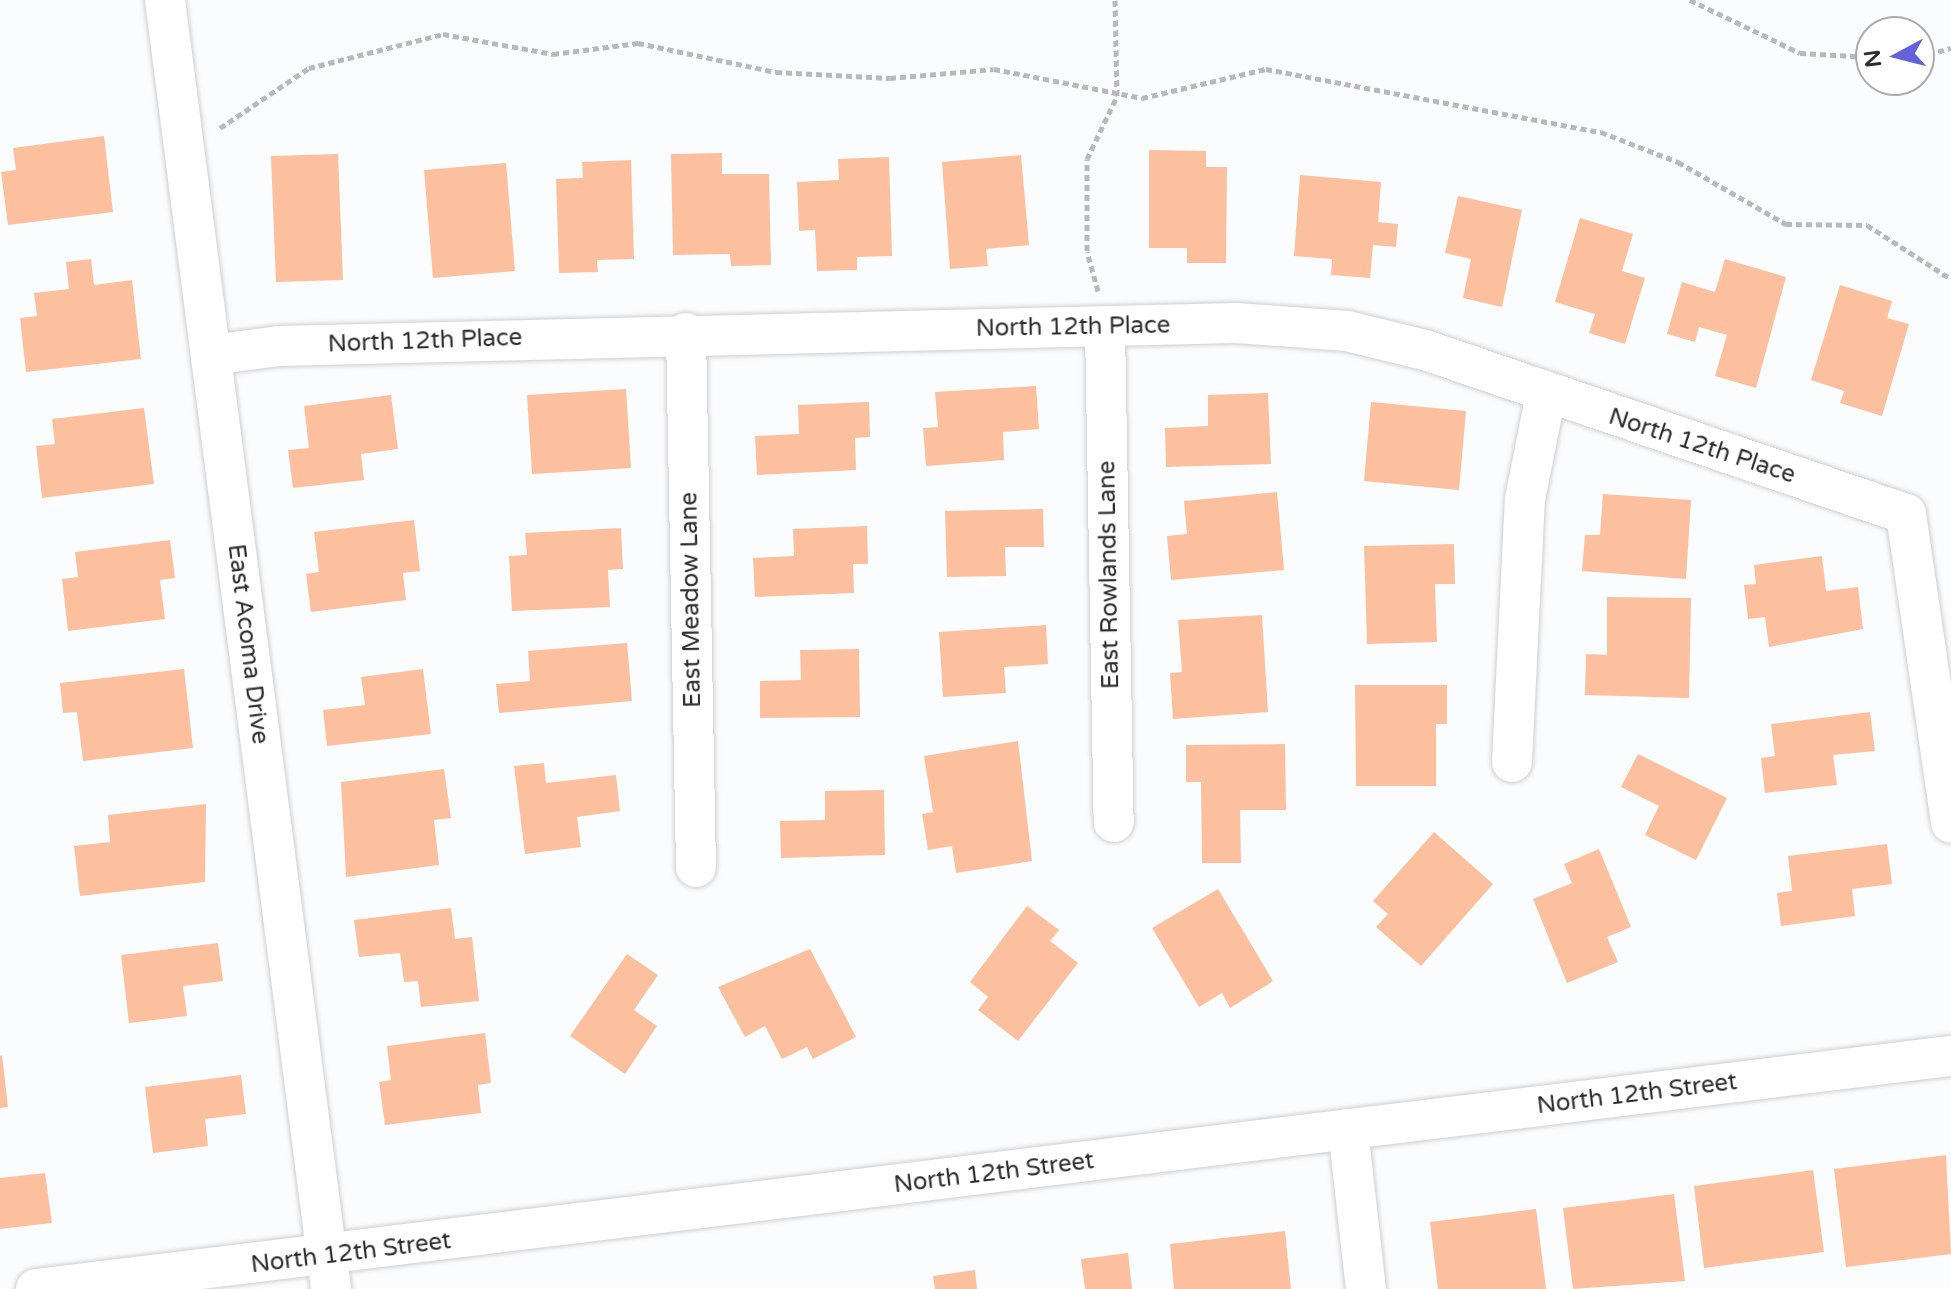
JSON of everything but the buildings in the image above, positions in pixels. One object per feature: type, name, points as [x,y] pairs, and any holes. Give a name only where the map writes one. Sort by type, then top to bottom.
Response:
[{"type":"street","name":"East Acoma Drive","points":[[165,0],[328,1273]]},
{"type":"street","name":"North 12th Place","points":[[211,355],[279,346],[686,333],[1102,311],[1347,331],[1906,514],[1951,823]]},
{"type":"street","name":"East Rowlands Lane","points":[[1102,311],[1114,822]]},
{"type":"street","name":"East Meadow Lane","points":[[686,333],[696,867]]},
{"type":"street","points":[[1512,762],[1525,499],[1546,394]]},
{"type":"street","name":"North 12th Street","points":[[36,1289],[328,1273],[1348,1129],[1951,1056]]},
{"type":"street","points":[[1348,1129],[1366,1289]]},
{"type":"path","points":[[1102,311],[1087,251],[1087,159],[1117,96],[1115,0]]},
{"type":"path","points":[[1690,0],[1800,53],[1855,56]]},
{"type":"path","points":[[214,133],[309,68],[443,34],[553,54],[638,43],[776,72],[890,78],[994,69],[1117,96],[1142,98],[1266,69],[1601,132],[1678,162],[1786,224],[1867,225],[1951,279]]}]
